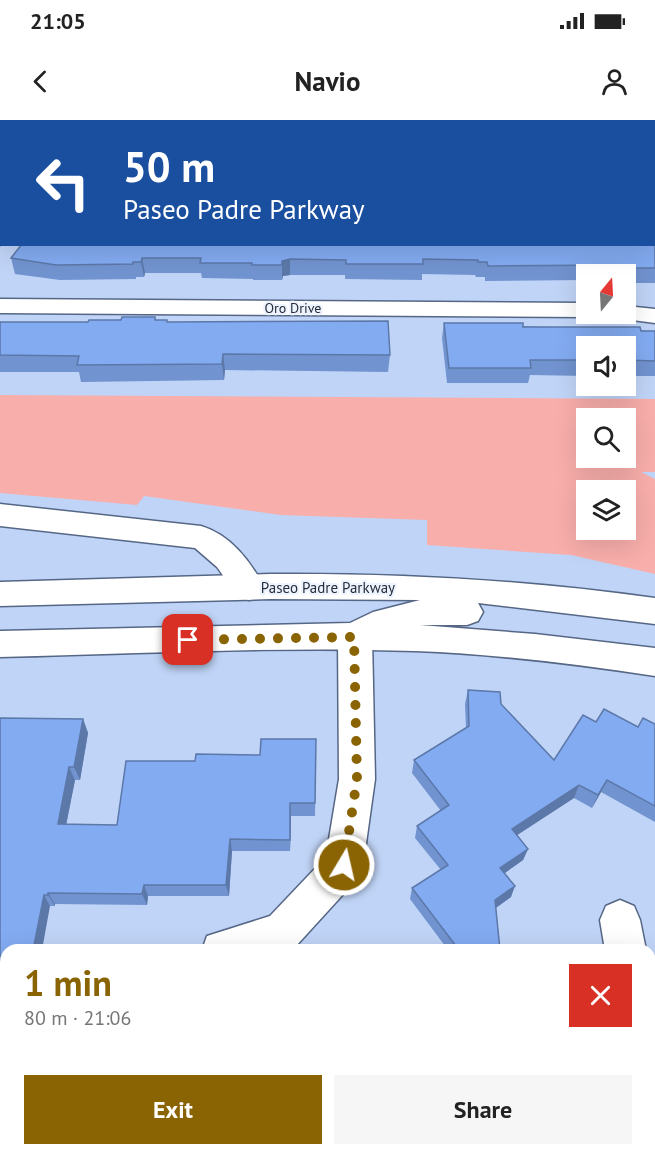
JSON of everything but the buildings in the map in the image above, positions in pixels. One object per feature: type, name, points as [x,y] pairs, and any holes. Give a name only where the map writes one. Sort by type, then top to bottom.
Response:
[{"type":"main road","name":"Oro Drive","points":[[0,306],[576,310]]},
{"type":"main road","points":[[636,314],[655,316]]},
{"type":"main road","points":[[0,515],[201,537],[225,553],[249,588]]},
{"type":"main road","name":"Paseo Padre Parkway","points":[[0,594],[359,586],[453,589],[546,596],[655,611]]},
{"type":"main road","points":[[354,637],[392,617],[422,611],[536,616],[655,611]]},
{"type":"main road","points":[[242,944],[282,932],[344,865],[357,779],[354,637]]},
{"type":"main road","points":[[0,644],[354,637],[490,642],[655,662]]},
{"type":"shaded area","points":[[0,395],[655,399],[655,472],[641,472],[655,479],[655,574],[571,555],[427,545],[427,520],[281,515],[144,496],[137,505],[0,493]]},
{"type":"route","points":[[188,640],[354,637],[357,779],[344,865]]}]
